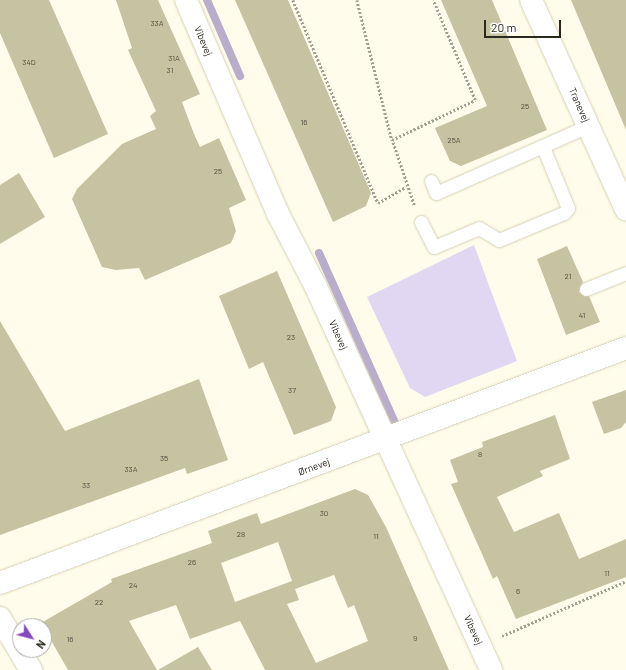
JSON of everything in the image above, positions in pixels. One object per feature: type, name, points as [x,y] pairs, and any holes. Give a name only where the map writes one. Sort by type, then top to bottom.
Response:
[{"type":"street","name":"Vibevej","points":[[186,0],[278,214],[315,285],[491,670]]},
{"type":"street","name":"Tranevej","points":[[531,0],[625,205]]},
{"type":"street","name":"Ørnevej","points":[[0,582],[387,440],[626,348]]},
{"type":"street","points":[[0,618],[31,670]]},
{"type":"lane","points":[[431,181],[436,193],[588,126]]},
{"type":"lane","points":[[422,222],[434,247],[479,228],[499,240],[564,213],[568,208],[543,147]]},
{"type":"lane","points":[[586,289],[626,274]]},
{"type":"path","points":[[293,0],[378,203],[406,187],[392,140],[357,0]]},
{"type":"path","points":[[392,140],[475,100],[432,0]]},
{"type":"path","points":[[480,645],[626,581]]},
{"type":"shaded area","points":[[474,245],[517,361],[425,397],[410,388],[367,297]]},
{"type":"building","points":[[0,0],[49,0],[108,134],[54,158],[0,33]]},
{"type":"building","points":[[116,0],[158,0],[200,94],[182,102],[194,134],[200,147],[219,138],[246,200],[229,208],[236,231],[231,243],[145,280],[139,268],[116,270],[102,267],[72,199],[77,189],[122,144],[156,129],[150,116],[156,111],[128,50],[132,48]]},
{"type":"building","points":[[235,0],[288,0],[371,193],[366,206],[333,222]]},
{"type":"building","points":[[441,0],[492,0],[547,130],[461,166],[450,161],[435,128],[487,106]]},
{"type":"building","points":[[571,0],[626,0],[626,130]]},
{"type":"building","points":[[19,173],[45,217],[0,244],[0,185]]},
{"type":"building","points":[[567,246],[583,282],[579,292],[589,296],[600,322],[566,335],[537,259]]},
{"type":"building","points":[[277,271],[336,407],[331,421],[294,435],[263,362],[249,369],[219,296]]},
{"type":"building","points":[[0,321],[65,431],[199,379],[228,460],[187,474],[185,468],[0,535]]},
{"type":"building","points":[[626,390],[626,422],[621,428],[604,434],[592,402]]},
{"type":"building","points":[[555,415],[570,459],[540,471],[543,476],[497,497],[514,532],[559,513],[579,559],[626,539],[626,577],[516,619],[497,576],[493,579],[451,484],[458,482],[450,460],[483,447],[482,442]]},
{"type":"building","points":[[355,489],[368,495],[386,527],[449,670],[265,670],[240,621],[190,639],[176,605],[129,621],[157,670],[68,670],[52,642],[52,618],[50,618],[112,582],[111,579],[212,543],[208,531],[257,513],[261,524]],"holes":[[[278,542],[292,581],[235,602],[221,563]],[[334,575],[348,608],[354,605],[368,641],[316,663],[287,604],[299,600],[295,589]]]},
{"type":"building","points":[[198,647],[212,670],[158,670]]},
{"type":"waterway","points":[[207,0],[240,76]]},
{"type":"waterway","points":[[319,253],[394,421]]}]
